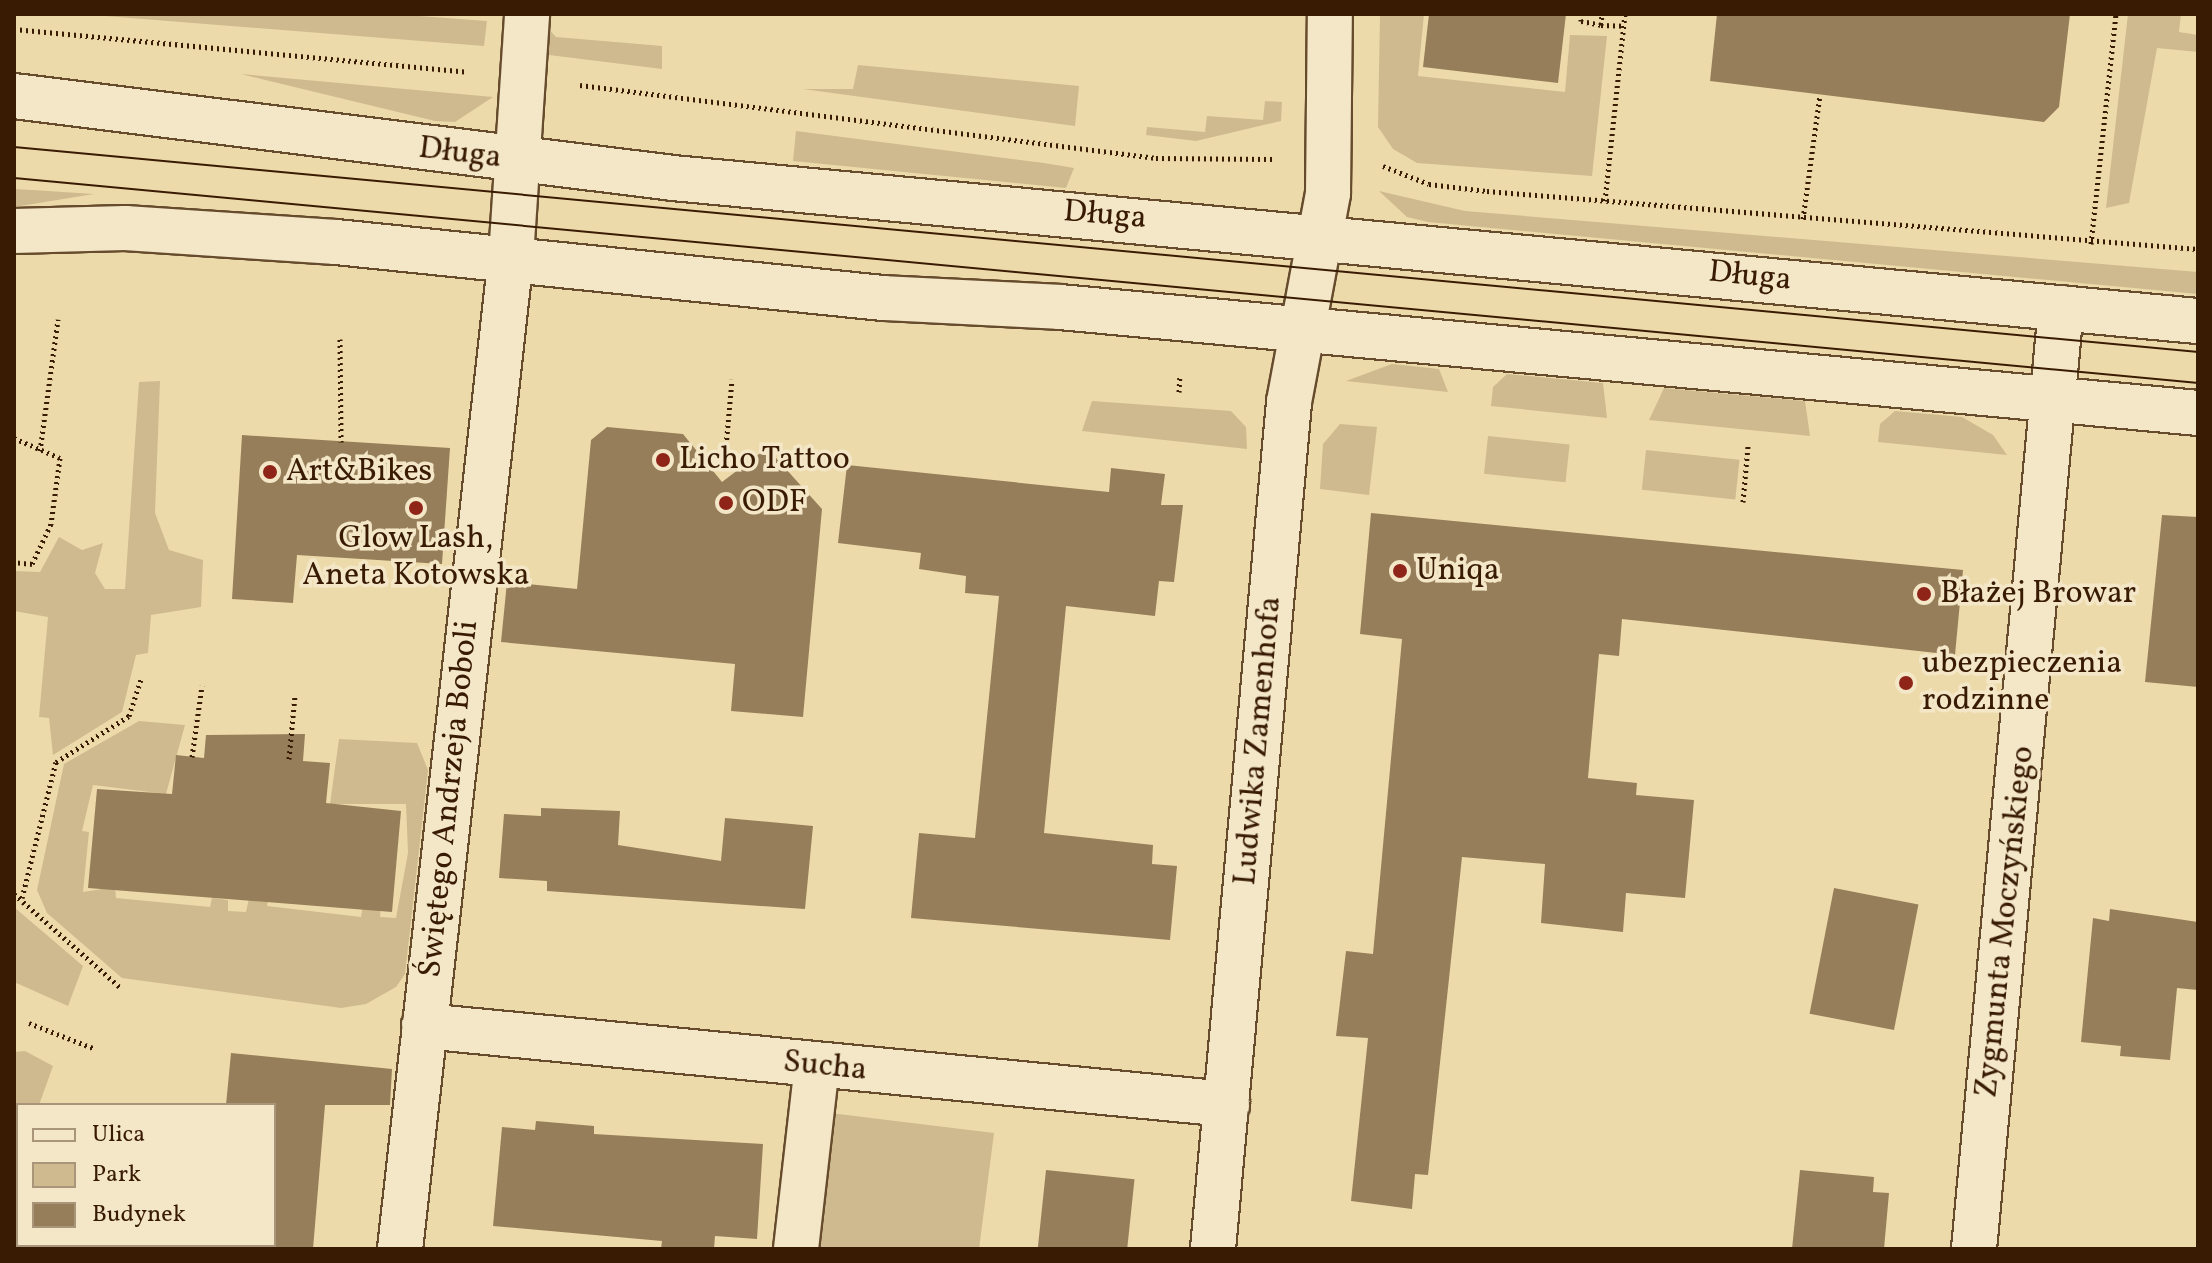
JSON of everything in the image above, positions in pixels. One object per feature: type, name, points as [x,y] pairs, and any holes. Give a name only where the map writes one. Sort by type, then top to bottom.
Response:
[{"type":"street","name":"Świętego Andrzeja Boboli","points":[[400,1249],[511,257],[527,14]]},
{"type":"street","name":"Ludwika Zamenhofa","points":[[1213,1249],[1289,402],[1329,159],[1330,14]]},
{"type":"street","name":"Długa","points":[[14,96],[517,161],[1319,234],[2198,321]]},
{"type":"street","points":[[14,231],[125,228],[511,257],[883,298],[1303,329],[2198,413]]},
{"type":"street","name":"Zygmunta Moczyńskiego","points":[[1974,1249],[2061,308]]},
{"type":"street","name":"Sucha","points":[[424,1026],[1227,1104]]},
{"type":"street","points":[[796,1249],[817,1066]]},
{"type":"path","points":[[1581,14],[1581,21],[1624,26]]},
{"type":"path","points":[[1601,25],[1602,14]]},
{"type":"path","points":[[1605,201],[1625,14]]},
{"type":"path","points":[[2091,244],[2116,14]]},
{"type":"path","points":[[14,29],[523,79],[1156,158],[1370,162],[1429,184],[2091,244],[2198,249]]},
{"type":"path","points":[[1803,219],[1820,95]]},
{"type":"path","points":[[40,451],[58,319]]},
{"type":"path","points":[[340,339],[341,442]]},
{"type":"path","points":[[724,469],[732,379]]},
{"type":"path","points":[[14,438],[60,458],[51,524],[32,564],[14,562]]},
{"type":"path","points":[[1743,502],[1748,446]]},
{"type":"path","points":[[22,898],[56,762],[129,716],[141,679]]},
{"type":"path","points":[[192,757],[202,686]]},
{"type":"path","points":[[289,759],[295,696]]},
{"type":"path","points":[[14,894],[120,987]]},
{"type":"path","points":[[29,1023],[93,1048]]},
{"type":"green space","points":[[80,14],[392,14],[487,21],[484,46]]},
{"type":"green space","points":[[1380,14],[1424,14],[1418,76],[1565,92],[1570,35],[1607,36],[1592,176],[1417,163],[1393,149],[1378,127]]},
{"type":"green space","points":[[2128,14],[2181,14],[2179,32],[2198,35],[2198,52],[2157,48],[2129,203],[2106,208]]},
{"type":"green space","points":[[544,24],[556,37],[662,46],[662,69],[541,54]]},
{"type":"green space","points":[[858,65],[1079,86],[1075,126],[803,89],[853,89]]},
{"type":"green space","points":[[241,74],[493,97],[455,122],[435,121]]},
{"type":"green space","points":[[1265,101],[1282,102],[1281,121],[1196,141],[1146,135],[1147,127],[1205,132],[1207,116],[1263,120]]},
{"type":"green space","points":[[796,131],[1074,168],[1066,188],[793,161]]},
{"type":"green space","points":[[14,189],[32,190],[94,194],[14,207]]},
{"type":"green space","points":[[1379,191],[1465,211],[2198,272],[2198,294],[1428,222],[1407,217]]},
{"type":"green space","points":[[1392,364],[1439,369],[1448,392],[1346,381]]},
{"type":"green space","points":[[1507,374],[1603,383],[1607,418],[1491,406],[1493,387]]},
{"type":"green space","points":[[160,381],[155,513],[169,550],[203,560],[201,607],[151,615],[148,653],[136,655],[122,712],[53,755],[49,718],[39,717],[48,617],[14,611],[14,571],[40,572],[59,537],[82,550],[103,543],[95,573],[105,589],[125,589],[139,382]]},
{"type":"green space","points":[[1664,388],[1805,401],[1810,436],[1649,420]]},
{"type":"green space","points":[[1092,401],[1231,411],[1246,427],[1247,449],[1082,431]]},
{"type":"green space","points":[[1895,411],[1962,417],[1993,435],[2007,455],[1878,442],[1880,424]]},
{"type":"green space","points":[[1340,424],[1377,427],[1369,495],[1320,489],[1323,444]]},
{"type":"green space","points":[[1488,436],[1570,445],[1566,482],[1484,474]]},
{"type":"green space","points":[[1646,450],[1739,460],[1735,500],[1642,490]]},
{"type":"green space","points":[[139,721],[185,725],[166,794],[93,785],[82,831],[89,832],[83,892],[115,887],[116,898],[210,907],[212,898],[228,900],[228,911],[246,912],[250,894],[269,895],[267,906],[361,917],[363,905],[381,905],[380,917],[396,918],[408,853],[406,804],[330,804],[339,739],[417,743],[428,770],[405,974],[396,987],[366,1004],[341,1008],[122,978],[47,913],[37,890],[64,764]]},
{"type":"green space","points":[[14,907],[83,966],[68,1006],[14,982]]},
{"type":"green space","points":[[25,1051],[53,1066],[40,1103],[16,1103],[14,1151],[14,1052]]},
{"type":"green space","points":[[830,1113],[994,1133],[979,1249],[811,1249]]},
{"type":"building","points":[[1429,14],[1566,14],[1558,83],[1423,67]]},
{"type":"building","points":[[1717,14],[2070,14],[2059,107],[2044,122],[1710,81]]},
{"type":"building","points":[[607,427],[683,434],[722,482],[767,448],[822,509],[803,717],[731,711],[735,664],[501,642],[507,582],[577,589],[591,440]]},
{"type":"building","points":[[242,435],[450,448],[442,564],[297,555],[293,603],[232,599]]},
{"type":"building","points":[[847,465],[1109,492],[1111,468],[1165,474],[1161,505],[1183,505],[1174,582],[1159,581],[1155,616],[1066,606],[1044,833],[1153,845],[1152,864],[1177,866],[1170,940],[911,918],[919,833],[975,838],[999,596],[965,593],[966,576],[919,569],[921,553],[838,543]]},
{"type":"building","points":[[1371,513],[1963,570],[1955,655],[1622,619],[1619,656],[1599,654],[1588,778],[1637,783],[1636,795],[1694,800],[1685,898],[1626,893],[1623,932],[1541,923],[1545,864],[1462,857],[1428,1175],[1415,1174],[1412,1209],[1351,1201],[1368,1038],[1336,1036],[1346,951],[1373,954],[1402,639],[1360,634]]},
{"type":"building","points":[[2162,515],[2198,517],[2198,687],[2145,682]]},
{"type":"building","points":[[305,734],[303,761],[330,763],[326,803],[401,811],[392,912],[88,888],[97,789],[172,794],[176,755],[204,758],[206,735]]},
{"type":"building","points":[[541,808],[620,811],[618,845],[721,861],[725,818],[813,826],[805,909],[547,891],[547,881],[499,878],[504,814],[541,816]]},
{"type":"building","points":[[1834,888],[1918,904],[1894,1030],[1810,1014]]},
{"type":"building","points":[[2110,909],[2198,922],[2198,990],[2177,988],[2170,1060],[2120,1056],[2121,1046],[2081,1042],[2093,918],[2109,921]]},
{"type":"building","points":[[231,1053],[392,1069],[390,1105],[325,1105],[313,1249],[274,1249],[276,1103],[226,1103]]},
{"type":"building","points":[[536,1121],[594,1126],[594,1134],[763,1144],[757,1239],[715,1236],[714,1249],[661,1249],[662,1241],[493,1226],[502,1127],[535,1130]]},
{"type":"building","points":[[1046,1170],[1135,1179],[1127,1249],[1038,1249]]},
{"type":"building","points":[[1800,1170],[1874,1177],[1873,1192],[1889,1193],[1884,1249],[1792,1249]]},
{"type":"tram line","points":[[14,147],[2198,352]]},
{"type":"tram line","points":[[14,178],[2198,383]]},
{"type":"place","name":"Licho Tattoo","points":[[663,460]]},
{"type":"place","name":"Art&Bikes","points":[[270,472]]},
{"type":"place","name":"ODF","points":[[726,503]]},
{"type":"place","name":"Glow Lash, Aneta Kotowska","points":[[416,508]]},
{"type":"place","name":"Uniqa","points":[[1400,571]]},
{"type":"place","name":"Błażej Browar","points":[[1924,594]]},
{"type":"place","name":"ubezpieczenia rodzinne","points":[[1906,683]]}]
